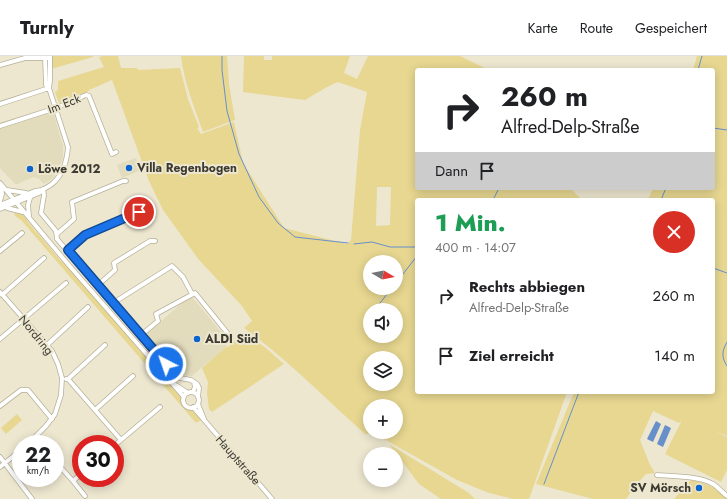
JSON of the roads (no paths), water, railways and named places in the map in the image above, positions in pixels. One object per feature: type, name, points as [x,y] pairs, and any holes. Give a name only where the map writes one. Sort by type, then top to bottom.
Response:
[{"type":"street","points":[[0,65],[25,58],[47,57],[46,85],[49,88],[68,147],[62,169],[52,184],[39,193],[29,195],[1,207]]},
{"type":"street","points":[[0,104],[49,88]]},
{"type":"street","name":"Im Eck","points":[[0,126],[56,108],[86,95],[89,96],[112,154],[116,152]]},
{"type":"street","points":[[57,234],[74,219],[72,202],[126,181]]},
{"type":"street","points":[[0,183],[2,194],[0,201]]},
{"type":"street","name":"Hauptstraße","points":[[0,183],[184,397],[185,405],[190,408],[193,407],[272,499]]},
{"type":"street","points":[[6,190],[29,195]]},
{"type":"street","points":[[43,190],[44,195],[41,213],[56,231],[57,239],[177,376],[194,382],[198,386],[198,397]]},
{"type":"street","points":[[29,195],[29,216]]},
{"type":"street","points":[[1,207],[25,212]]},
{"type":"street","points":[[68,250],[85,235],[139,212]]},
{"type":"street","points":[[0,251],[22,233]]},
{"type":"street","points":[[98,285],[115,270],[114,263],[150,241],[155,241]]},
{"type":"street","points":[[1,294],[44,258]]},
{"type":"street","points":[[113,303],[172,266],[183,277],[192,294],[194,293],[199,298],[229,335],[227,340]]},
{"type":"street","points":[[0,339],[66,283]]},
{"type":"street","name":"Nordring","points":[[1,294],[52,351],[62,378],[61,395],[55,414],[44,429],[37,435]]},
{"type":"street","points":[[141,335],[158,321],[156,314],[192,294]]},
{"type":"street","points":[[47,345],[88,307]]},
{"type":"street","points":[[68,379],[105,345]]},
{"type":"street","points":[[95,410],[132,376]]},
{"type":"street","points":[[62,378],[68,379],[117,435]]},
{"type":"street","name":"Hauptstraße","points":[[170,382],[196,394],[199,401],[198,404],[205,421]]},
{"type":"street","points":[[184,397],[191,393],[194,387],[194,382]]},
{"type":"street","points":[[0,406],[21,390],[28,390],[52,419]]},
{"type":"street","points":[[193,407],[198,404]]},
{"type":"street","points":[[124,437],[160,407]]},
{"type":"street","points":[[0,457],[32,499]]},
{"type":"street","points":[[0,467],[12,458]]},
{"type":"street","points":[[64,471],[72,480]]},
{"type":"street","points":[[657,475],[705,480],[712,483],[727,496]]},
{"type":"street","points":[[78,487],[85,496]]},
{"type":"water","points":[[656,421],[661,424],[653,442],[647,439]]},
{"type":"water","points":[[665,425],[671,428],[663,447],[657,444]]},
{"type":"waterway","points":[[222,56],[222,70],[227,111],[239,154],[259,197],[278,223],[295,237],[348,243]]},
{"type":"waterway","points":[[699,68],[702,56]]},
{"type":"waterway","points":[[715,128],[727,130]]},
{"type":"waterway","points":[[494,198],[498,190]]},
{"type":"waterway","points":[[662,198],[665,190]]},
{"type":"waterway","points":[[354,244],[372,242],[390,247],[415,247]]},
{"type":"waterway","points":[[403,274],[415,259]]},
{"type":"waterway","points":[[715,269],[727,273]]},
{"type":"waterway","points":[[380,303],[386,295]]},
{"type":"waterway","points":[[727,342],[723,354],[727,366]]},
{"type":"waterway","points":[[544,484],[578,394]]},
{"type":"place","name":"Villa Regenbogen","points":[[129,168]]},
{"type":"place","name":"Löwe 2012","points":[[30,169]]},
{"type":"place","name":"ALDI Süd","points":[[197,339]]},
{"type":"place","name":"SV Mörsch","points":[[699,488]]}]
